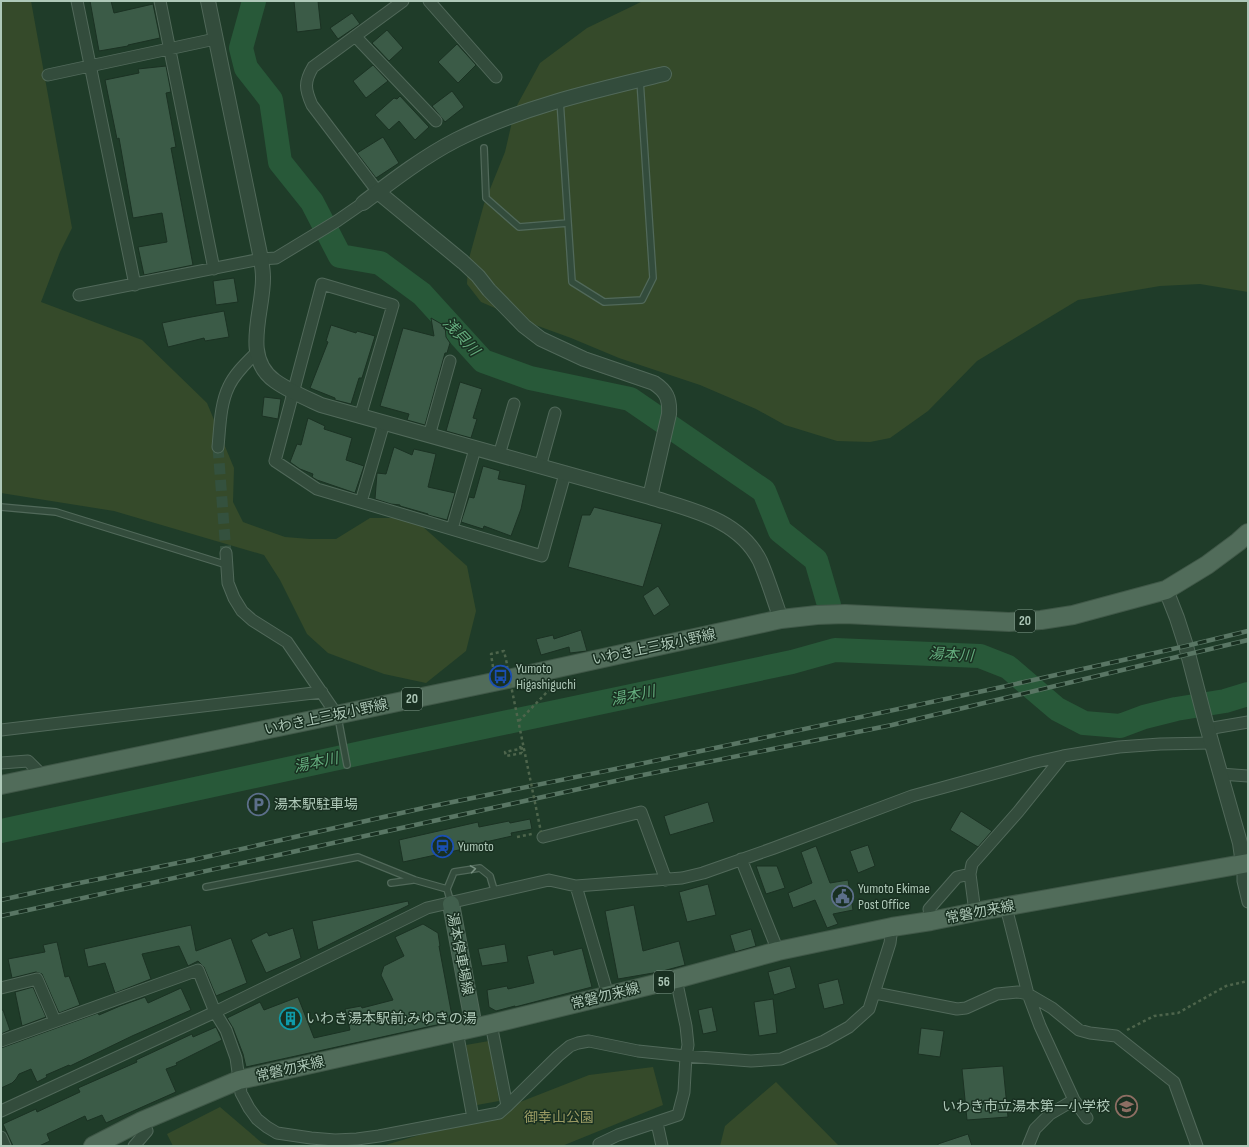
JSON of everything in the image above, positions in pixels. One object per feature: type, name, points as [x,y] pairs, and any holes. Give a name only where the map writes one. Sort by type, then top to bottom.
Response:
[{"type":"main road","name":"いわき上三坂小野線","points":[[1,785],[508,679],[781,619],[845,614],[1009,622],[1041,620],[1072,615],[1166,590],[1207,565],[1238,542],[1248,532]]},
{"type":"main road","name":"常磐勿来線","points":[[92,1146],[142,1121],[238,1080],[474,1027],[676,979],[778,950],[892,927],[1246,864]]},
{"type":"main road","name":"湯本停車場線","points":[[449,896],[474,1027]]},
{"type":"street","points":[[77,1],[135,285]]},
{"type":"street","points":[[160,1],[214,269]]},
{"type":"street","points":[[208,1],[264,277],[256,330],[256,352],[263,369],[274,381],[321,405],[650,497],[697,512],[719,521],[737,532],[751,546],[760,562],[781,619]]},
{"type":"street","points":[[403,1],[313,67],[306,84],[307,93],[312,105],[378,192],[463,262],[524,326],[541,339],[584,359],[654,383],[663,389],[668,397],[670,414],[650,497]]},
{"type":"street","points":[[430,1],[496,77]]},
{"type":"street","points":[[355,36],[436,121]]},
{"type":"street","points":[[48,75],[215,39]]},
{"type":"street","points":[[79,295],[261,259],[276,258],[337,221],[419,162],[456,140],[523,112],[560,100],[664,74]]},
{"type":"street","points":[[360,417],[392,305],[322,284],[275,461],[317,489],[542,556],[565,474]]},
{"type":"street","points":[[218,447],[223,402],[229,386],[237,372],[256,352]]},
{"type":"street","points":[[429,436],[450,361]]},
{"type":"street","points":[[499,455],[514,404]]},
{"type":"street","points":[[540,467],[555,413]]},
{"type":"street","points":[[361,502],[384,423]]},
{"type":"street","points":[[452,530],[475,449]]},
{"type":"street","points":[[226,553],[228,583],[242,612],[287,642],[337,715]]},
{"type":"street","points":[[1166,590],[1178,618],[1211,743],[1246,864],[1243,880],[1248,902]]},
{"type":"street","points":[[1,730],[322,692]]},
{"type":"street","points":[[1207,726],[1248,722]]},
{"type":"street","points":[[1,1111],[215,1012],[449,896],[495,893],[549,880],[576,886],[682,878],[703,873],[774,848],[912,796],[1036,762],[1126,746],[1211,743]]},
{"type":"street","points":[[975,912],[970,874],[972,864],[1018,812],[1063,756]]},
{"type":"street","points":[[1,763],[28,761],[43,776]]},
{"type":"street","points":[[1220,774],[1248,776]]},
{"type":"street","points":[[539,834],[641,812],[666,880]]},
{"type":"street","points":[[741,859],[778,950]]},
{"type":"street","points":[[930,921],[929,909],[957,877],[970,874]]},
{"type":"street","points":[[576,886],[608,995]]},
{"type":"street","points":[[1006,907],[1028,994],[1040,1026],[1074,1100],[1087,1118]]},
{"type":"street","points":[[1,1041],[198,970],[215,1012],[226,1030],[236,1058],[241,1093],[249,1108],[262,1123],[277,1133],[335,1140],[357,1139],[499,1113],[558,1056],[570,1046],[578,1043],[589,1041],[638,1051],[751,1061],[781,1059],[790,1056],[824,1041],[849,1027],[870,1010],[890,942],[892,927]]},
{"type":"street","points":[[598,1144],[618,1135],[678,1115],[684,1092],[688,1045],[686,1026],[676,979]]},
{"type":"street","points":[[1,988],[37,980],[55,1021]]},
{"type":"street","points":[[875,993],[957,1008],[966,1008],[997,994],[1018,992],[1028,994],[1052,1008],[1079,1030],[1090,1033],[1116,1036],[1174,1082],[1196,1146]]},
{"type":"street","points":[[474,1027],[507,1106]]},
{"type":"street","points":[[473,1118],[474,1027]]},
{"type":"street","points":[[1028,1146],[1035,1129],[1050,1114],[1074,1100]]},
{"type":"street","points":[[135,1146],[147,1131],[142,1121]]},
{"type":"street","points":[[657,1123],[662,1146]]},
{"type":"street","points":[[1,1137],[5,1146]]},
{"type":"lane","points":[[560,100],[572,282],[604,302],[642,300],[653,278],[640,80]]},
{"type":"lane","points":[[484,148],[486,198],[519,227],[568,224]]},
{"type":"lane","points":[[1,507],[56,512],[228,565]]},
{"type":"lane","points":[[337,715],[347,766]]},
{"type":"lane","points":[[206,887],[358,857],[415,880],[449,896],[454,872],[480,868],[490,876],[495,893]]},
{"type":"lane","points":[[391,883],[415,880]]},
{"type":"path","points":[[494,672],[491,654],[504,651],[524,748],[539,834],[518,837]]},
{"type":"path","points":[[518,721],[549,690],[546,683]]},
{"type":"path","points":[[520,746],[522,753],[506,756],[506,752],[524,748]]},
{"type":"path","points":[[1116,1036],[1154,1016],[1178,1014],[1226,986],[1248,982]]},
{"type":"green space","points":[[1,1],[31,1],[72,228],[60,252],[41,302],[142,340],[207,403],[234,468],[233,502],[243,522],[285,537],[336,539],[370,518],[413,518],[467,566],[476,611],[466,651],[426,683],[384,674],[328,653],[307,634],[280,580],[264,555],[114,511],[1,493]]},
{"type":"green space","points":[[643,1],[1248,1],[1248,292],[1200,284],[1160,286],[1078,300],[977,361],[928,411],[890,438],[870,442],[837,441],[785,425],[756,409],[700,385],[619,358],[527,322],[481,302],[467,284],[468,262],[484,204],[505,152],[515,109],[540,63],[587,28]]},
{"type":"green space","points":[[489,1041],[499,1101],[477,1105],[466,1045]]},
{"type":"green space","name":"御幸山公園","points":[[653,1067],[663,1105],[562,1146],[382,1146],[484,1116],[589,1075]]},
{"type":"green space","points":[[776,1082],[839,1146],[720,1146],[725,1126]]},
{"type":"green space","points":[[220,1107],[262,1143],[271,1146],[173,1146],[167,1134]]},
{"type":"building","points":[[90,1],[111,1],[114,13],[153,4],[160,38],[99,51]]},
{"type":"building","points":[[294,1],[318,1],[321,29],[297,32]]},
{"type":"building","points":[[352,13],[360,24],[338,39],[330,28]]},
{"type":"building","points":[[387,30],[403,48],[389,61],[372,43]]},
{"type":"building","points":[[457,44],[476,65],[458,83],[438,62]]},
{"type":"building","points":[[373,65],[388,81],[366,98],[353,81]]},
{"type":"building","points":[[166,66],[171,92],[166,93],[176,147],[171,148],[193,265],[144,275],[138,247],[167,242],[162,213],[133,218],[119,138],[117,139],[105,80],[139,73],[138,69]]},
{"type":"building","points":[[452,91],[464,107],[445,122],[432,106]]},
{"type":"building","points":[[400,96],[429,127],[415,140],[399,121],[389,130],[375,115],[394,98],[397,99]]},
{"type":"building","points":[[383,137],[399,163],[376,178],[357,153]]},
{"type":"building","points":[[234,278],[238,302],[216,305],[213,281]]},
{"type":"building","points":[[224,311],[229,337],[205,341],[204,338],[168,347],[162,323]]},
{"type":"building","points":[[431,318],[445,326],[446,337],[450,343],[447,353],[445,353],[425,425],[407,420],[409,414],[380,406],[403,328],[434,336]]},
{"type":"building","points":[[331,325],[356,333],[357,331],[375,336],[362,378],[359,378],[351,404],[335,400],[335,398],[310,388],[328,342],[326,341]]},
{"type":"building","points":[[460,382],[482,389],[473,418],[477,419],[471,438],[446,431]]},
{"type":"building","points":[[264,397],[281,399],[278,419],[262,416]]},
{"type":"building","points":[[308,418],[325,426],[324,429],[352,438],[346,460],[364,466],[355,493],[317,480],[312,477],[313,474],[300,469],[290,462],[297,444],[301,445]]},
{"type":"building","points":[[394,447],[412,455],[414,449],[436,454],[428,487],[455,493],[447,520],[400,505],[375,499],[377,473],[386,474]]},
{"type":"building","points":[[483,466],[500,471],[498,479],[526,485],[521,509],[511,536],[484,526],[483,529],[461,522],[469,497],[474,498]]},
{"type":"building","points":[[594,507],[662,524],[643,587],[568,567],[582,515],[590,515]]},
{"type":"building","points":[[658,586],[670,605],[654,616],[643,596]]},
{"type":"building","points":[[581,630],[587,651],[570,653],[569,647],[541,655],[536,639],[553,635],[554,639]]},
{"type":"building","points":[[708,802],[714,822],[670,835],[664,816]]},
{"type":"building","points":[[961,811],[992,831],[978,847],[950,830]]},
{"type":"building","points":[[530,819],[532,829],[511,833],[512,836],[481,843],[482,845],[403,862],[399,840],[478,822],[479,827],[509,821],[510,823]]},
{"type":"building","points":[[868,845],[875,866],[858,873],[850,851]]},
{"type":"building","points":[[816,846],[830,883],[848,880],[853,910],[833,914],[838,924],[827,928],[815,900],[793,908],[788,893],[812,883],[801,852]]},
{"type":"building","points":[[756,866],[777,866],[785,888],[766,894]]},
{"type":"building","points":[[708,884],[716,915],[687,922],[679,892]]},
{"type":"building","points":[[408,901],[409,905],[318,950],[312,921]]},
{"type":"building","points":[[634,905],[643,951],[679,941],[685,965],[659,972],[618,979],[605,911]]},
{"type":"building","points":[[423,924],[438,933],[452,1016],[450,1022],[246,1067],[243,1054],[233,1028],[227,1018],[260,1002],[264,1010],[298,997],[314,1038],[350,1030],[345,1009],[361,1006],[362,1008],[393,1000],[381,975],[384,966],[404,956],[395,937]]},
{"type":"building","points":[[191,925],[196,951],[231,938],[247,983],[216,996],[204,967],[198,961],[188,966],[179,946],[142,954],[151,979],[115,993],[105,963],[88,967],[84,949]]},
{"type":"building","points":[[293,928],[301,958],[266,973],[251,940],[267,932],[269,936]]},
{"type":"building","points":[[751,929],[756,946],[735,952],[730,935]]},
{"type":"building","points":[[57,942],[65,977],[69,976],[80,1005],[59,1013],[42,974],[36,972],[12,978],[8,959],[45,952],[43,945]]},
{"type":"building","points":[[505,944],[508,962],[482,966],[478,949]]},
{"type":"building","points":[[582,948],[592,987],[496,1011],[489,1007],[487,990],[507,986],[508,989],[534,983],[527,956],[553,950],[554,955]]},
{"type":"building","points":[[790,966],[796,988],[774,995],[768,972]]},
{"type":"building","points":[[838,979],[844,1004],[824,1009],[818,984]]},
{"type":"building","points":[[33,987],[46,1017],[22,1026],[15,992]]},
{"type":"building","points":[[181,988],[191,1010],[70,1066],[69,1065],[46,1075],[47,1077],[37,1082],[31,1069],[19,1074],[12,1083],[1,1088],[1,1048],[98,1013],[99,1015],[145,997],[148,1003]]},
{"type":"building","points":[[773,999],[777,1033],[759,1036],[754,1002]]},
{"type":"building","points":[[712,1007],[717,1031],[703,1034],[698,1010]]},
{"type":"building","points":[[1,1010],[3,1010],[10,1030],[1,1034]]},
{"type":"building","points":[[216,1027],[222,1040],[176,1063],[177,1065],[166,1069],[176,1092],[106,1123],[102,1115],[87,1121],[85,1116],[47,1134],[50,1141],[39,1146],[13,1146],[3,1124],[36,1109],[37,1112],[80,1092],[78,1088],[137,1062],[136,1060],[192,1034],[193,1037]]},
{"type":"building","points":[[921,1028],[944,1031],[940,1057],[918,1054]]},
{"type":"building","points":[[1003,1066],[1008,1117],[967,1120],[962,1069]]},
{"type":"building","points":[[968,1134],[972,1146],[938,1146],[938,1144]]},
{"type":"waterway","name":"浅貝川","points":[[254,1],[241,48],[246,68],[271,100],[280,162],[312,202],[340,256],[380,263],[422,294],[483,361],[530,378],[630,399],[764,491],[780,531],[816,560],[829,605]]},
{"type":"waterway","name":"湯本川","points":[[1,831],[792,662],[835,650],[980,656],[1008,667],[1057,709],[1084,723],[1120,726],[1144,717],[1176,709],[1225,701],[1248,694]]},
{"type":"tunnel","points":[[218,447],[226,553]]},
{"type":"railway","points":[[1,900],[197,859],[428,807],[635,765],[1002,687],[1248,631]]},
{"type":"railway","points":[[1,916],[638,776],[892,725],[1248,640]]},
{"type":"place","name":"Yumoto Higashiguchi","points":[[501,676]]},
{"type":"place","name":"湯本駅駐車場","points":[[259,804]]},
{"type":"place","name":"Yumoto","points":[[443,846]]},
{"type":"place","name":"Yumoto Ekimae Post Office","points":[[843,896]]},
{"type":"place","name":"いわき湯本駅前;みゆきの湯","points":[[291,1018]]},
{"type":"place","name":"いわき市立湯本第一小学校","points":[[1126,1106]]}]
